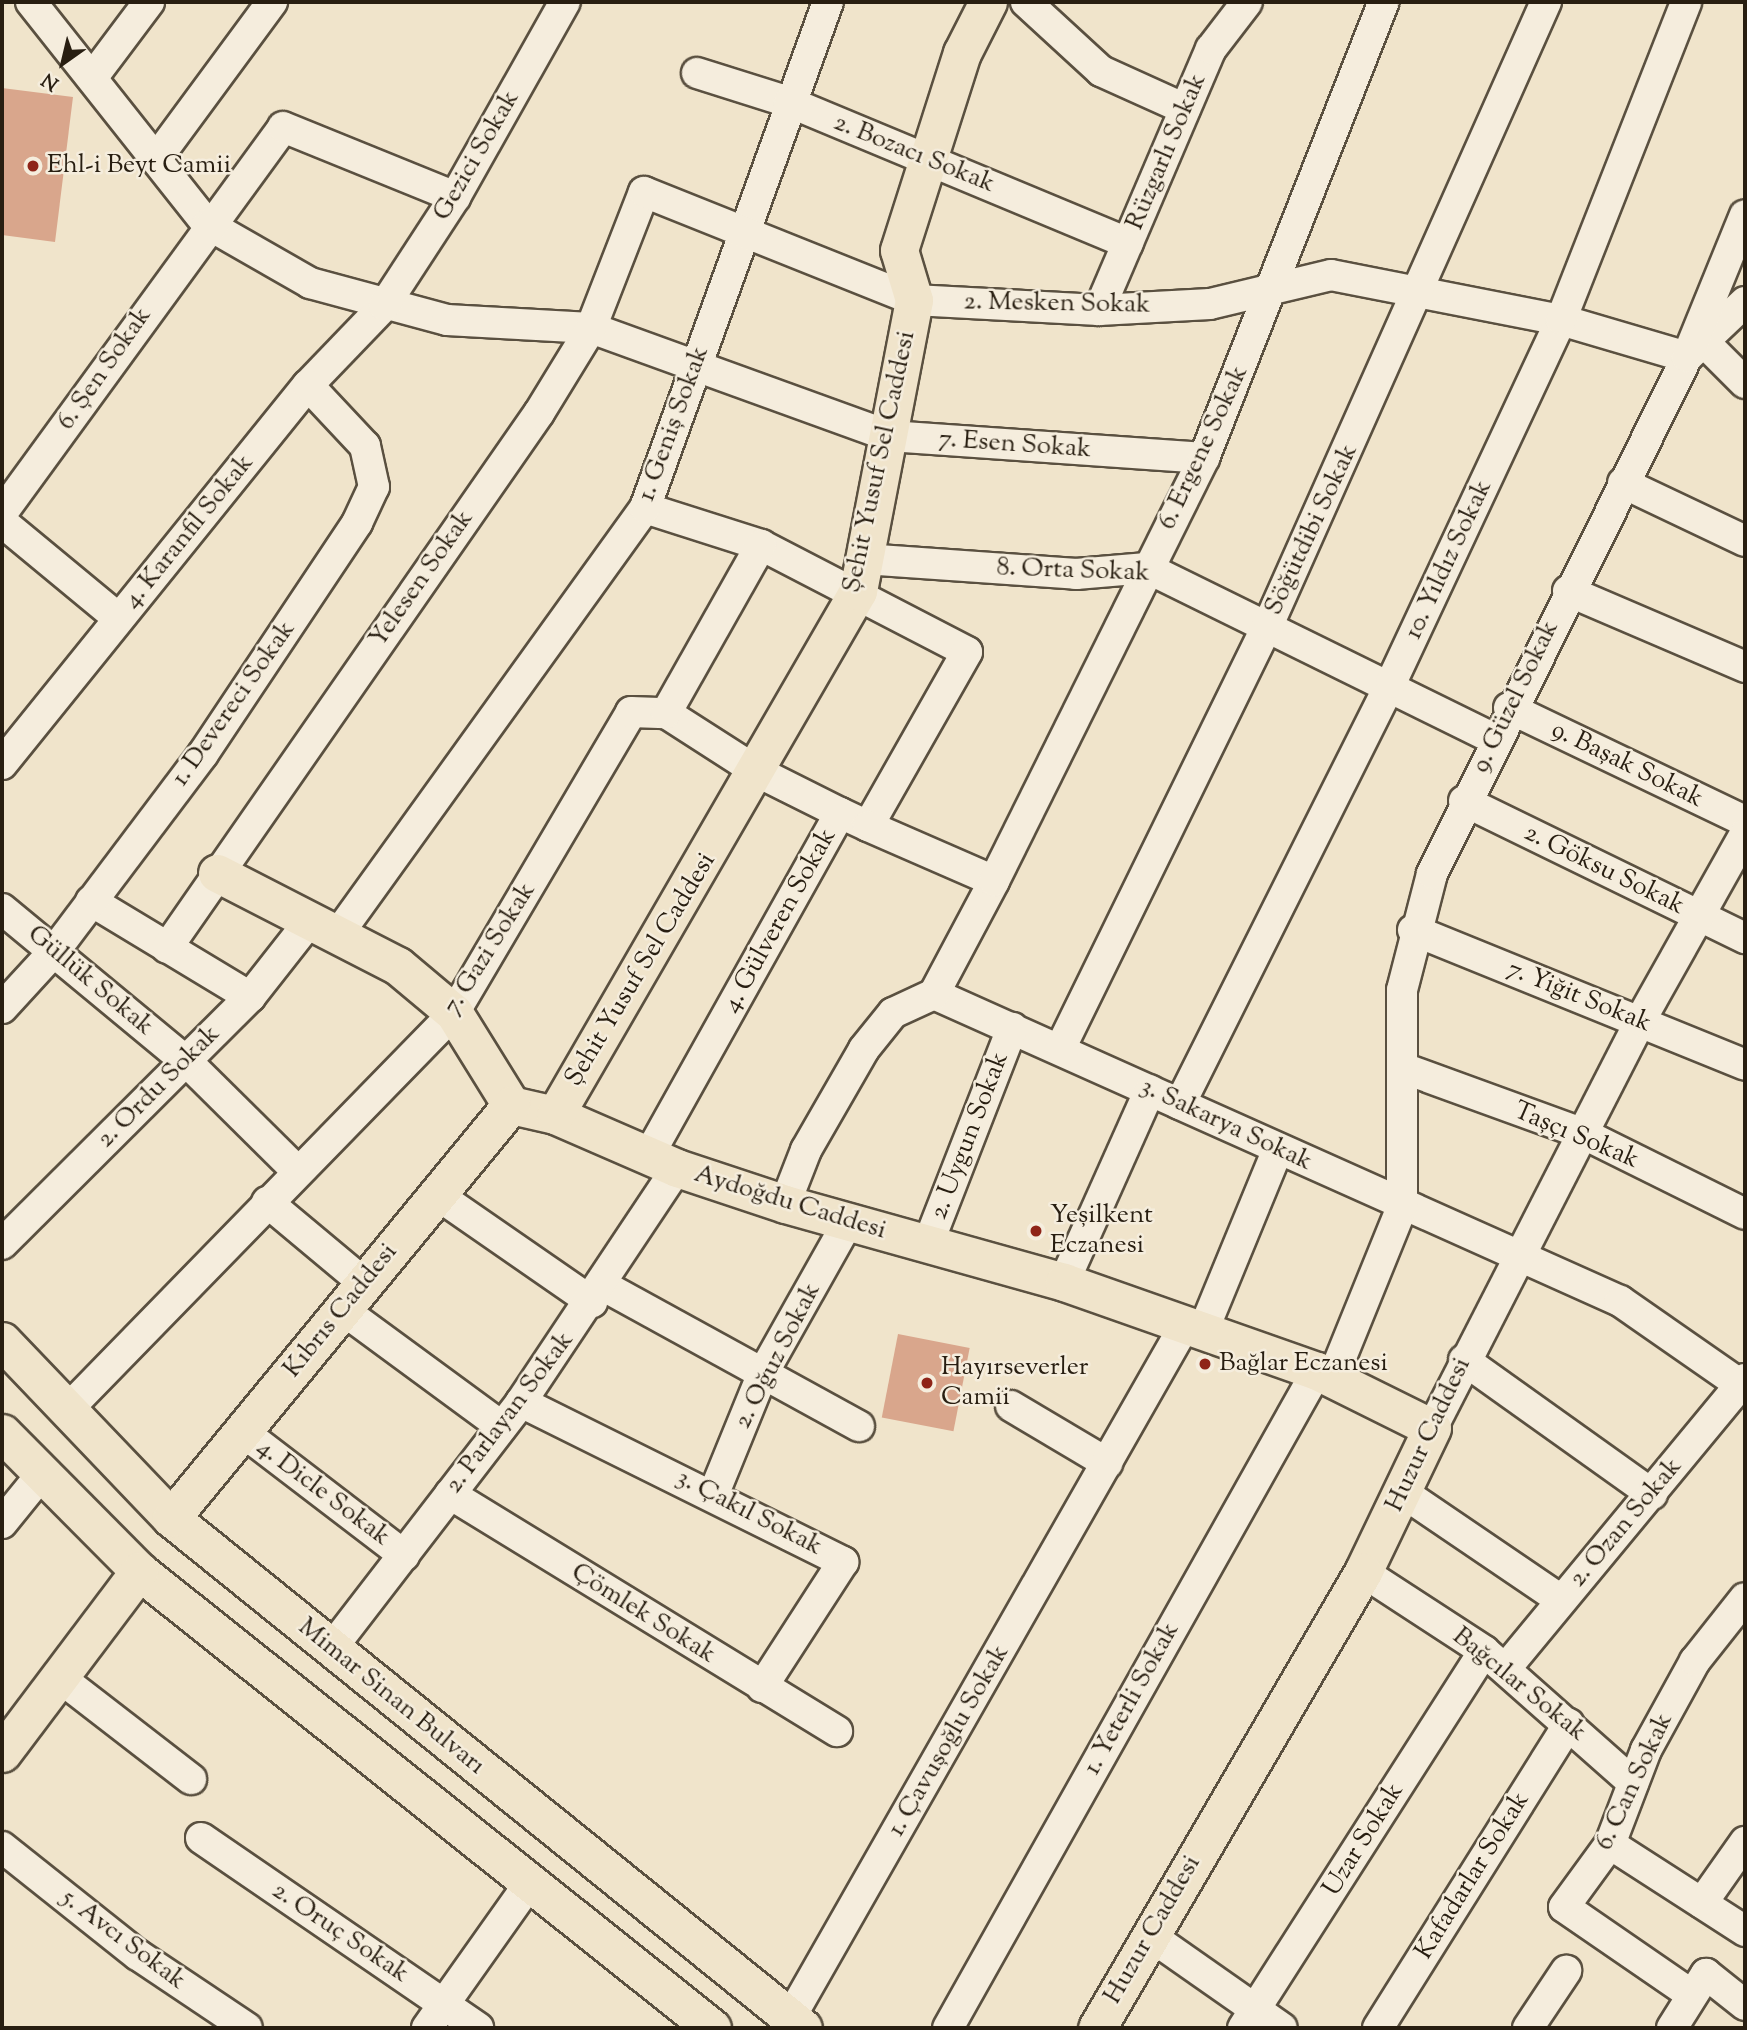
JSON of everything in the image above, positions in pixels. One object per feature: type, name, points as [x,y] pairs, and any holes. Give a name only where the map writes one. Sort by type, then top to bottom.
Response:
[{"type":"main road","name":"Şehit Yusuf Sel Caddesi","points":[[555,1115],[758,772],[861,575],[890,436],[914,300],[899,250],[932,160],[962,53],[988,2]]},
{"type":"main road","points":[[217,873],[323,930],[398,966],[454,1013],[511,1105]]},
{"type":"main road","name":"Aydoğdu Caddesi","points":[[511,1105],[555,1115],[663,1162],[785,1204],[1064,1282],[1325,1374],[1432,1428]]},
{"type":"main road","name":"Kıbrıs Caddesi","points":[[171,1518],[511,1105]]},
{"type":"main road","name":"Mimar Sinan Bulvarı","points":[[2,1342],[171,1518],[796,2023]]},
{"type":"main road","name":"Huzur Caddesi","points":[[1097,2028],[1363,1572],[1432,1428]]},
{"type":"main road","points":[[2,1433],[139,1571],[712,2028]]},
{"type":"main road","points":[[2,1753],[139,1571]]},
{"type":"street","points":[[31,2],[207,224]]},
{"type":"street","points":[[92,78],[149,2]]},
{"type":"street","points":[[157,158],[272,2]]},
{"type":"street","name":"Gezici Sokak","points":[[383,306],[455,197],[565,2]]},
{"type":"street","name":"1. Geniş Sokak","points":[[323,930],[646,508],[695,362],[828,2]]},
{"type":"street","points":[[1026,2],[1101,71],[1185,109]]},
{"type":"street","name":"Rüzgarlı Sokak","points":[[1099,310],[1212,49],[1247,2]]},
{"type":"street","name":"6. Ergene Sokak","points":[[934,994],[995,881],[1147,568],[1204,458],[1274,288],[1384,2]]},
{"type":"street","name":"Söğütdibi Sokak","points":[[1060,1049],[1269,623],[1422,289],[1496,102],[1546,2]]},
{"type":"street","name":"10. Yıldız Sokak","points":[[1180,1104],[1391,683],[1561,320],[1686,2]]},
{"type":"street","name":"2. Bozacı Sokak","points":[[697,73],[789,102],[1128,243]]},
{"type":"street","name":"6. Şen Sokak","points":[[2,513],[207,224],[283,127],[455,197]]},
{"type":"street","name":"2. Mesken Sokak","points":[[644,192],[914,300],[1099,310],[1210,304],[1331,275],[1422,289],[1695,350]]},
{"type":"street","name":"Yelesen Sokak","points":[[167,948],[539,413],[591,328],[644,192]]},
{"type":"street","name":"9. Güzel Sokak","points":[[1402,1207],[1402,990],[1413,930],[1464,801],[1509,708],[1623,483],[1695,350],[1745,215]]},
{"type":"street","name":"7. Esen Sokak","points":[[207,224],[310,283],[383,306],[447,320],[591,328],[695,362],[890,436],[1204,458]]},
{"type":"street","points":[[1745,302],[1695,350],[1745,383]]},
{"type":"street","name":"4. Karanfil Sokak","points":[[2,764],[308,385],[383,306]]},
{"type":"street","name":"1. Devereci Sokak","points":[[2,1008],[56,949],[202,754],[357,523],[374,487],[365,446],[308,385]]},
{"type":"street","points":[[1623,483],[1745,541]]},
{"type":"street","points":[[646,508],[861,575]]},
{"type":"street","points":[[2,522],[118,618]]},
{"type":"street","points":[[761,545],[666,713],[758,772],[840,814]]},
{"type":"street","name":"8. Orta Sokak","points":[[861,575],[1076,575],[1147,568],[1269,623],[1391,683],[1495,739]]},
{"type":"street","name":"4. Gülveren Sokak","points":[[663,1162],[840,814],[868,826],[967,652],[861,575]]},
{"type":"street","points":[[1568,592],[1745,667]]},
{"type":"street","name":"9. Başak Sokak","points":[[1509,708],[1745,821]]},
{"type":"street","name":"7. Gazi Sokak","points":[[66,1411],[297,1171],[454,1013],[631,712],[666,713]]},
{"type":"street","name":"2. Göksu Sokak","points":[[1464,801],[1745,938]]},
{"type":"street","points":[[868,826],[995,881]]},
{"type":"street","name":"Huzur Caddesi","points":[[1432,1428],[1464,1360],[1640,1021],[1745,834]]},
{"type":"street","points":[[91,901],[250,997]]},
{"type":"street","name":"Güllük Sokak","points":[[2,909],[56,949],[186,1061],[297,1171]]},
{"type":"street","name":"2. Ordu Sokak","points":[[2,1244],[250,997],[323,930]]},
{"type":"street","name":"7. Yiğit Sokak","points":[[1413,930],[1745,1065]]},
{"type":"street","points":[[785,1204],[806,1150],[864,1049],[893,1013],[934,994]]},
{"type":"street","name":"3. Sakarya Sokak","points":[[934,994],[1060,1049],[1402,1207],[1620,1301],[1744,1384]]},
{"type":"street","name":"2. Uygun Sokak","points":[[928,1244],[1012,1028]]},
{"type":"street","name":"Taşçı Sokak","points":[[1403,1068],[1582,1133],[1745,1214]]},
{"type":"street","points":[[1064,1282],[1150,1090]]},
{"type":"street","name":"1. Çavuşoğlu Sokak","points":[[796,2023],[1107,1463],[1194,1328],[1278,1149]]},
{"type":"street","name":"2. Parlayan Sokak","points":[[331,1649],[521,1402],[598,1294],[663,1162]]},
{"type":"street","points":[[436,1194],[598,1294],[763,1373],[859,1426]]},
{"type":"street","points":[[267,1202],[353,1296],[502,1427]]},
{"type":"street","name":"1. Yeterli Sokak","points":[[948,2028],[1325,1374],[1402,1207]]},
{"type":"street","name":"2. Oğuz Sokak","points":[[714,1493],[763,1373],[848,1222]]},
{"type":"street","points":[[1464,1360],[1652,1494]]},
{"type":"street","name":"2. Ozan Sokak","points":[[1495,1660],[1561,1600],[1744,1384]]},
{"type":"street","name":"3. Çakıl Sokak","points":[[521,1402],[714,1493],[843,1562],[762,1687]]},
{"type":"street","points":[[1011,1406],[1107,1463]]},
{"type":"street","name":"4. Dicle Sokak","points":[[243,1432],[404,1555]]},
{"type":"street","points":[[2,1523],[41,1475]]},
{"type":"street","points":[[1402,1492],[1561,1600]]},
{"type":"street","name":"Çömlek Sokak","points":[[450,1494],[837,1731]]},
{"type":"street","name":"Bağcılar Sokak","points":[[1363,1572],[1495,1660],[1633,1783]]},
{"type":"street","name":"6. Can Sokak","points":[[1699,1984],[1564,1907],[1611,1844],[1633,1783],[1695,1661],[1745,1598]]},
{"type":"street","name":"Uzar Sokak","points":[[1250,2018],[1495,1660]]},
{"type":"street","points":[[59,1677],[191,1779]]},
{"type":"street","name":"Kafadarlar Sokak","points":[[1378,2028],[1569,1724]]},
{"type":"street","name":"2. Oruç Sokak","points":[[201,1838],[478,2028]]},
{"type":"street","points":[[1702,1903],[1745,1842]]},
{"type":"street","points":[[1611,1844],[1745,1931]]},
{"type":"street","name":"5. Avcı Sokak","points":[[2,1847],[138,1955],[247,2028]]},
{"type":"street","points":[[427,2028],[531,1881]]},
{"type":"street","points":[[1149,1935],[1250,2018],[1282,2028]]},
{"type":"street","points":[[1528,2028],[1566,1971]]},
{"type":"street","points":[[1672,2028],[1699,1984],[1745,2005]]},
{"type":"building","name":"Ehl-i Beyt Camii","points":[[2,88],[73,97],[55,242],[2,235]]},
{"type":"building","name":"Hayırseverler Camii","points":[[898,1334],[970,1348],[953,1431],[882,1417]]},
{"type":"place","name":"Ehl-i Beyt Camii","points":[[33,166]]},
{"type":"place","name":"Yeşilkent Eczanesi","points":[[1036,1231]]},
{"type":"place","name":"Bağlar Eczanesi","points":[[1205,1364]]},
{"type":"place","name":"Hayırseverler Camii","points":[[927,1383]]}]
